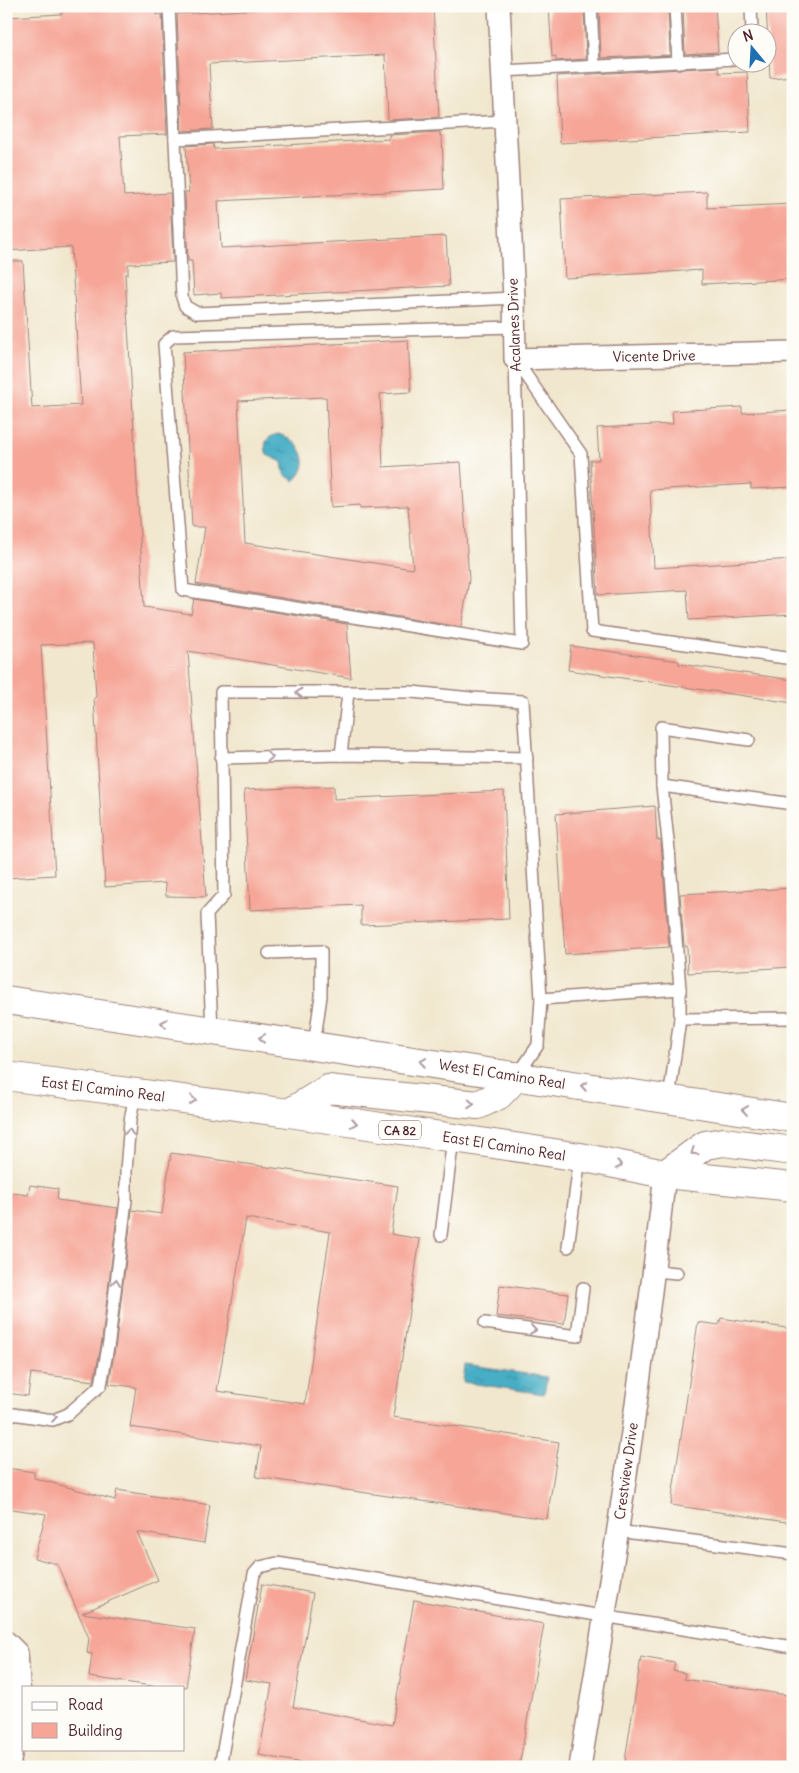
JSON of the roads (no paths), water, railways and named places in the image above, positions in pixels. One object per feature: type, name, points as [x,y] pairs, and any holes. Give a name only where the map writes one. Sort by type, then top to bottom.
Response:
[{"type":"main road","points":[[6,1000],[212,1030]]},
{"type":"main road","name":"West El Camino Real","points":[[212,1030],[793,1118]]},
{"type":"main road","name":"East El Camino Real","points":[[6,1076],[289,1113],[580,1157],[665,1174],[793,1187]]},
{"type":"main road","points":[[289,1113],[328,1089],[478,1105],[499,1094],[517,1076]]},
{"type":"main road","points":[[665,1174],[705,1145],[724,1142],[793,1151]]},
{"type":"street","name":"Acalanes Drive","points":[[499,6],[514,298],[515,359]]},
{"type":"street","name":"Vicente Drive","points":[[515,359],[793,352]]},
{"type":"street","name":"Crestview Drive","points":[[580,1767],[605,1616],[654,1271],[665,1174]]},
{"type":"street","points":[[6,1642],[17,1653],[20,1691],[9,1767]]},
{"type":"lane","points":[[168,6],[182,297],[185,306],[197,313],[514,298]]},
{"type":"lane","points":[[591,6],[594,66]]},
{"type":"lane","points":[[675,6],[678,62]]},
{"type":"lane","points":[[751,6],[752,22]]},
{"type":"lane","points":[[502,71],[726,60]]},
{"type":"lane","points":[[175,140],[504,121]]},
{"type":"lane","name":"Acalanes Drive","points":[[515,327],[173,336],[164,344],[183,590],[522,644],[515,359]]},
{"type":"lane","points":[[515,359],[581,454],[592,630],[793,659]]},
{"type":"lane","points":[[212,1030],[207,914],[224,895],[221,692],[412,692],[523,701],[541,999],[538,1045],[517,1076]]},
{"type":"lane","points":[[341,755],[348,693]]},
{"type":"lane","points":[[669,1099],[680,1019],[680,989],[662,786],[661,727],[749,740]]},
{"type":"lane","points":[[221,758],[341,755],[527,758]]},
{"type":"lane","points":[[662,786],[793,804]]},
{"type":"lane","points":[[269,953],[321,951],[321,996],[314,1045]]},
{"type":"lane","points":[[541,999],[680,989]]},
{"type":"lane","points":[[680,1019],[793,1018]]},
{"type":"lane","points":[[6,1414],[53,1420],[68,1414],[101,1385],[109,1341],[126,1200],[130,1121],[135,1093]]},
{"type":"lane","points":[[441,1236],[453,1138]]},
{"type":"lane","points":[[568,1247],[580,1157]]},
{"type":"lane","points":[[654,1271],[677,1273]]},
{"type":"lane","points":[[485,1323],[577,1336],[583,1288]]},
{"type":"lane","points":[[617,1530],[793,1554]]},
{"type":"lane","points":[[220,1767],[254,1574],[260,1567],[277,1563],[793,1647]]},
{"type":"water","points":[[278,434],[293,441],[302,453],[303,467],[294,481],[284,474],[282,462],[267,455],[265,447],[268,439]]},
{"type":"water","points":[[465,1365],[547,1377],[544,1394],[463,1382]]}]
